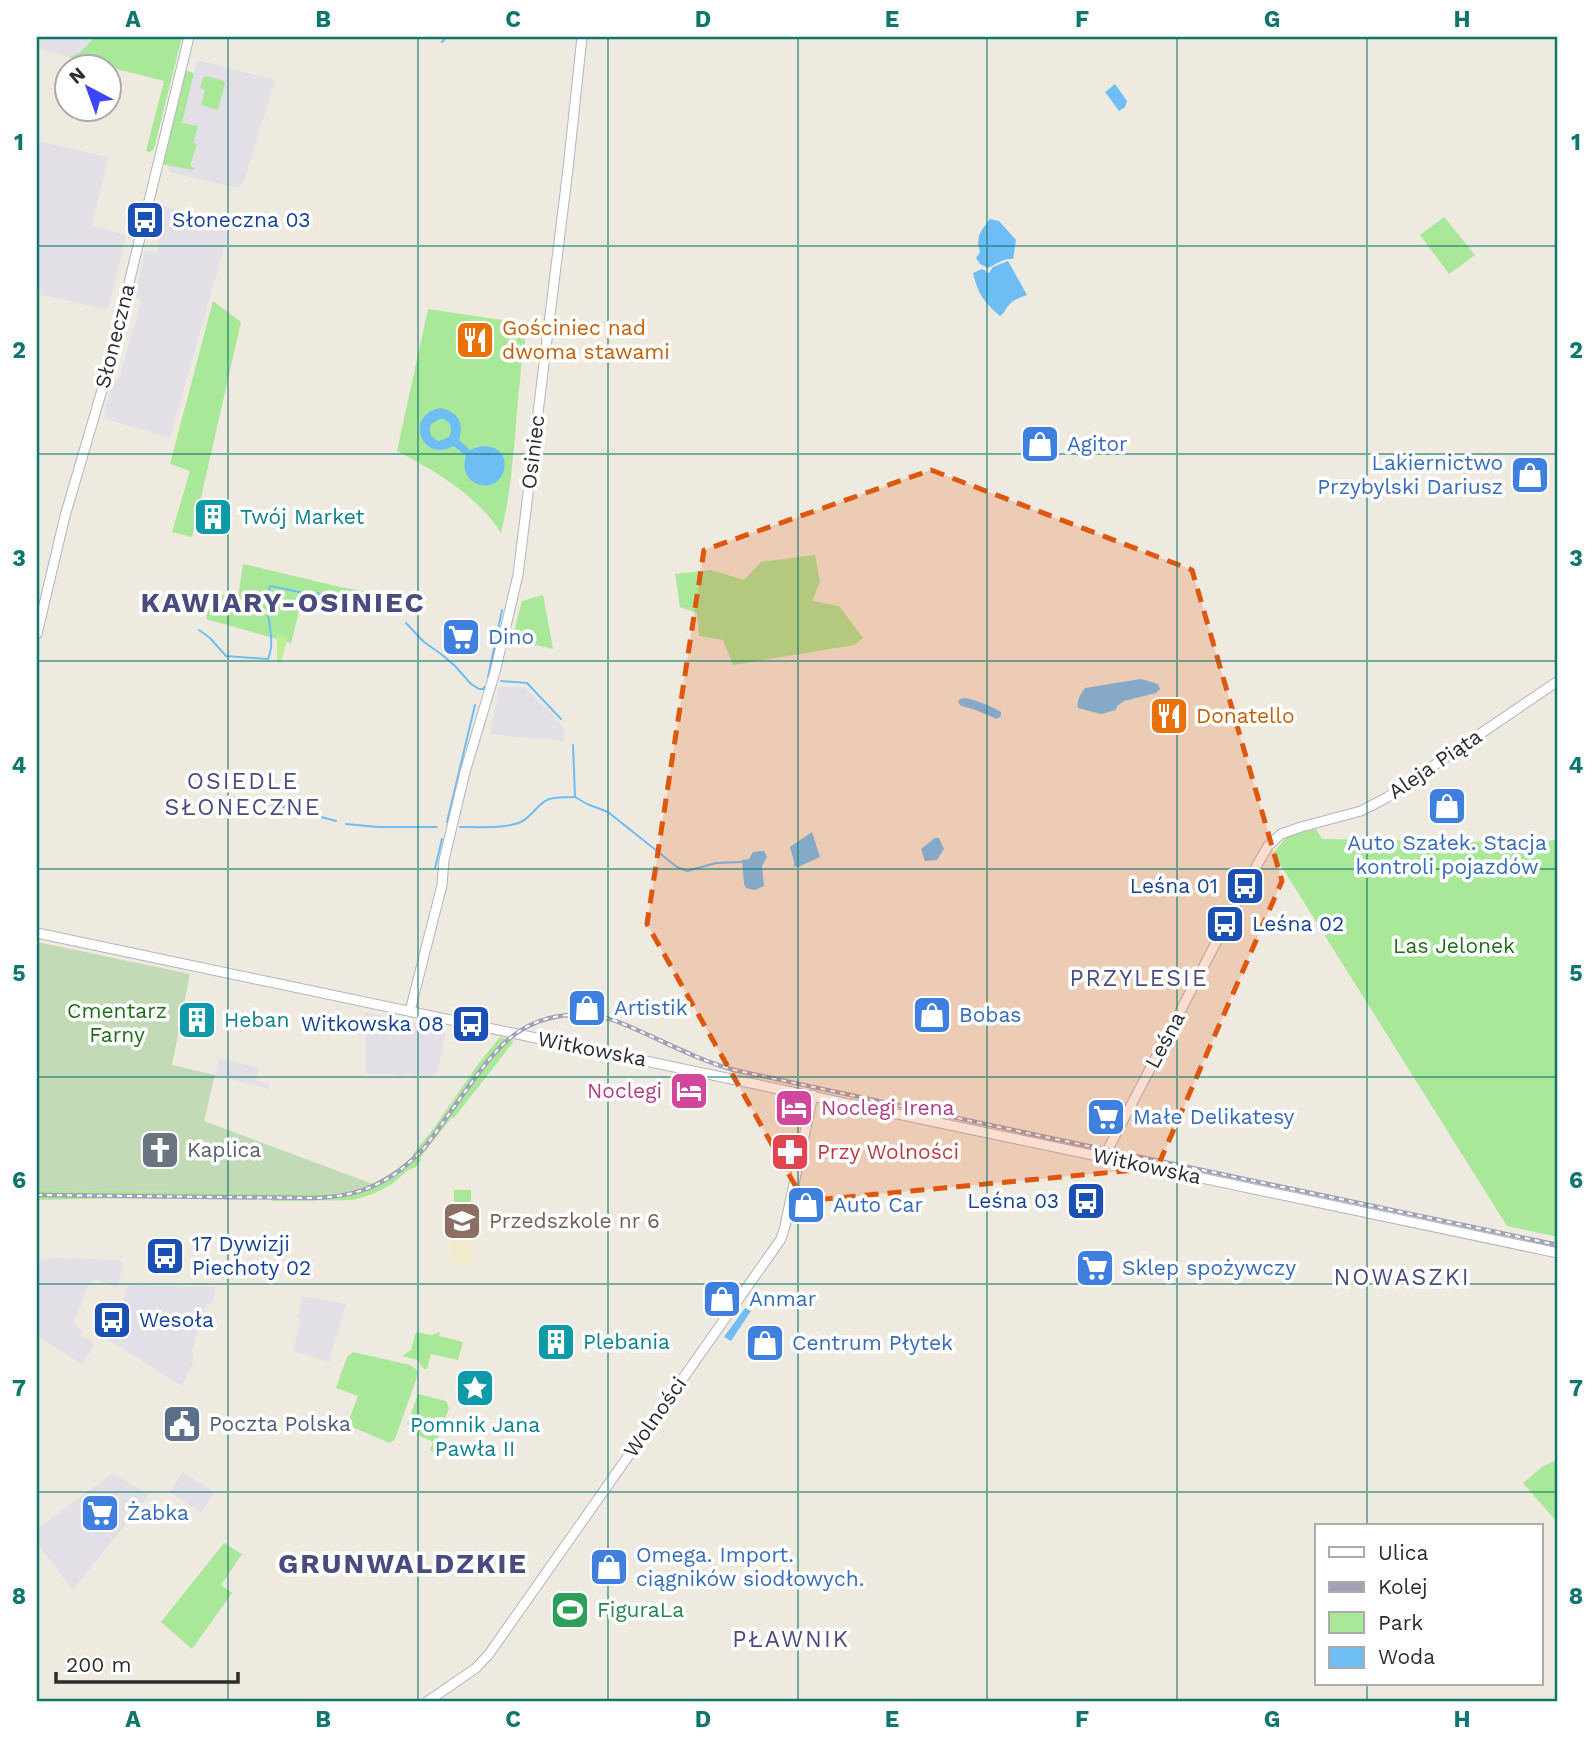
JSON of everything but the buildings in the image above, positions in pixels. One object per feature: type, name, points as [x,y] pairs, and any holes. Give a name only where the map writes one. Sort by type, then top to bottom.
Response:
[{"type":"street","name":"Słoneczna","points":[[37,634],[65,516],[107,373],[189,37]]},
{"type":"street","name":"Osiniec","points":[[407,1011],[442,885],[444,860],[465,772],[495,672],[518,575],[563,216],[582,37]]},
{"type":"street","name":"Aleja Piąta","points":[[1301,827],[1361,811],[1386,798],[1558,681]]},
{"type":"street","name":"Leśna","points":[[1102,1157],[1264,853],[1281,834],[1301,827]]},
{"type":"street","name":"Witkowska","points":[[37,933],[1558,1252]]},
{"type":"street","name":"Wolności","points":[[428,1701],[476,1668],[489,1654],[781,1239],[813,1095]]},
{"type":"highlighted area","points":[[931,470],[1192,570],[1282,881],[1157,1168],[804,1201],[647,924],[704,550]]},
{"type":"shaded area","points":[[37,37],[175,37],[122,61],[122,52],[52,52],[37,48]]},
{"type":"shaded area","points":[[197,60],[275,80],[244,181],[238,188],[169,172]]},
{"type":"shaded area","points":[[37,141],[108,157],[92,226],[126,235],[109,306],[106,309],[37,294]]},
{"type":"shaded area","points":[[157,205],[231,223],[170,438],[103,418],[113,379],[119,380],[141,300],[135,298],[145,250],[156,253],[164,224],[153,221]]},
{"type":"shaded area","points":[[499,687],[524,687],[557,719],[565,732],[564,741],[490,734]]},
{"type":"shaded area","points":[[365,1012],[446,1029],[438,1070],[430,1078],[406,1073],[405,1076],[366,1074]]},
{"type":"shaded area","points":[[219,1058],[259,1068],[256,1080],[270,1084],[269,1089],[215,1075]]},
{"type":"shaded area","name":"Przedszkole nr 6","points":[[452,1189],[472,1189],[471,1267],[450,1264]]},
{"type":"shaded area","points":[[37,1260],[118,1260],[123,1264],[118,1287],[98,1280],[89,1284],[74,1322],[82,1330],[80,1336],[90,1339],[93,1344],[82,1364],[37,1336]]},
{"type":"shaded area","points":[[128,1285],[216,1287],[212,1304],[206,1304],[192,1351],[194,1360],[182,1386],[107,1339],[116,1322]]},
{"type":"shaded area","points":[[303,1296],[346,1304],[329,1362],[293,1351],[301,1320],[297,1318]]},
{"type":"shaded area","points":[[183,1472],[214,1492],[201,1513],[170,1492]]},
{"type":"shaded area","points":[[113,1473],[149,1495],[73,1590],[37,1543],[37,1529]]},
{"type":"green space","points":[[95,37],[182,37],[154,149],[150,152],[146,151],[164,81],[122,70],[122,52],[81,52]]},
{"type":"green space","points":[[187,71],[194,73],[182,123],[198,126],[193,143],[197,144],[190,166],[195,168],[193,170],[165,165],[163,162]]},
{"type":"green space","points":[[206,76],[225,83],[218,110],[201,105],[205,90],[200,88]]},
{"type":"green space","points":[[1444,217],[1475,255],[1449,274],[1420,235]]},
{"type":"green space","points":[[213,301],[241,322],[192,537],[172,532],[190,471],[170,464]]},
{"type":"green space","points":[[428,309],[528,324],[510,481],[501,533],[468,496],[397,451]]},
{"type":"green space","points":[[815,555],[820,582],[812,601],[839,606],[863,638],[854,645],[733,665],[723,640],[699,636],[697,613],[680,607],[675,574],[711,570],[744,580],[761,562]]},
{"type":"green space","points":[[243,564],[363,591],[361,597],[343,593],[318,599],[303,596],[291,643],[206,619],[213,594],[238,597]]},
{"type":"green space","points":[[543,595],[553,649],[512,639],[522,601]]},
{"type":"green space","points":[[277,634],[288,637],[281,663],[277,662]]},
{"type":"green space","name":"Las Jelonek","points":[[1316,829],[1322,839],[1540,843],[1558,839],[1558,1237],[1507,1226],[1273,853],[1290,833]]},
{"type":"green space","name":"Cmentarz Farny","points":[[37,942],[190,974],[172,1065],[215,1075],[204,1121],[373,1184],[335,1194],[37,1190]]},
{"type":"green space","points":[[500,1037],[514,1041],[420,1158],[416,1167],[373,1194],[353,1200],[37,1200],[37,1190],[342,1194],[362,1188],[397,1169],[413,1156]]},
{"type":"green space","points":[[454,1190],[471,1190],[471,1204],[454,1204]]},
{"type":"green space","points":[[416,1332],[432,1335],[440,1332],[439,1336],[463,1342],[458,1360],[431,1354],[427,1369],[424,1369],[417,1360],[402,1356],[411,1350]]},
{"type":"green space","points":[[353,1352],[410,1365],[417,1370],[418,1374],[395,1439],[390,1443],[347,1425],[358,1396],[336,1388],[347,1357]]},
{"type":"green space","points":[[418,1394],[446,1401],[449,1408],[433,1452],[430,1450],[433,1442],[413,1433],[416,1429],[407,1425]]},
{"type":"green space","points":[[1558,1459],[1558,1523],[1523,1483],[1542,1467]]},
{"type":"green space","points":[[224,1543],[242,1554],[221,1585],[232,1593],[192,1649],[161,1622]]},
{"type":"water","points":[[1115,84],[1127,101],[1125,107],[1119,111],[1105,92]]},
{"type":"water","points":[[990,219],[999,221],[1016,240],[1013,259],[1003,260],[988,268],[976,258],[980,252],[980,234]]},
{"type":"water","points":[[1008,261],[1027,295],[1013,302],[1000,316],[982,297],[973,273],[982,269],[989,273],[993,267]]},
{"type":"water","points":[[440,408],[455,415],[461,428],[459,440],[470,450],[483,446],[495,448],[500,452],[505,462],[500,478],[486,485],[472,481],[464,466],[466,456],[454,446],[442,450],[433,449],[426,444],[420,428],[422,419],[429,412]],"holes":[[[444,419],[450,424],[451,431],[449,437],[439,441],[432,437],[430,427],[431,424]]]},
{"type":"water","points":[[1141,679],[1158,684],[1160,689],[1156,693],[1124,701],[1116,710],[1101,714],[1078,708],[1078,700],[1085,688]]},
{"type":"water","points":[[965,698],[1001,712],[1001,716],[997,719],[961,706],[958,702]]},
{"type":"water","points":[[812,832],[820,857],[798,867],[794,866],[790,847]]},
{"type":"water","points":[[939,838],[944,849],[937,860],[925,861],[921,849]]},
{"type":"water","points":[[764,851],[767,857],[762,866],[764,886],[755,890],[746,888],[742,860],[749,859],[753,852]]},
{"type":"water","points":[[745,1308],[751,1311],[731,1341],[724,1337]]},
{"type":"waterway","points":[[442,42],[447,37]]},
{"type":"waterway","points":[[199,630],[226,656],[268,659],[271,650],[267,605],[270,586],[300,592]]},
{"type":"waterway","points":[[303,593],[335,593]]},
{"type":"waterway","points":[[488,677],[502,610]]},
{"type":"waterway","points":[[406,623],[424,642],[455,666],[471,684],[479,689],[485,689],[484,687]]},
{"type":"waterway","points":[[501,681],[527,683],[561,719]]},
{"type":"waterway","points":[[447,822],[475,705]]},
{"type":"waterway","points":[[573,745],[575,797],[608,812],[677,867],[687,871],[716,863],[742,862]]},
{"type":"waterway","points":[[232,797],[266,802],[336,821]]},
{"type":"waterway","points":[[460,827],[507,826],[525,820],[547,800],[574,797]]},
{"type":"waterway","points":[[346,824],[437,827]]},
{"type":"waterway","points":[[435,868],[442,839]]},
{"type":"railway","points":[[37,1195],[313,1198],[361,1191],[401,1170],[425,1147],[479,1072],[510,1038],[522,1029],[551,1018],[581,1015],[616,1021],[703,1060],[734,1070],[1558,1245]]},
{"type":"place","name":"Słoneczna 03","points":[[145,220]]},
{"type":"place","name":"Gościniec nad dwoma stawami","points":[[475,340]]},
{"type":"place","name":"Agitor","points":[[1040,444]]},
{"type":"place","name":"Lakiernictwo Przybylski Dariusz","points":[[1530,475]]},
{"type":"place","name":"Twój Market","points":[[213,517]]},
{"type":"place","name":"Dino","points":[[461,637]]},
{"type":"place","name":"Donatello","points":[[1169,716]]},
{"type":"place","name":"Auto Szałek. Stacja kontroli pojazdów","points":[[1447,806]]},
{"type":"place","name":"Leśna 01","points":[[1245,886]]},
{"type":"place","name":"Leśna 02","points":[[1225,924]]},
{"type":"place","name":"Artistik","points":[[587,1008]]},
{"type":"place","name":"Bobas","points":[[932,1015]]},
{"type":"place","name":"Heban","points":[[197,1020]]},
{"type":"place","name":"Witkowska 08","points":[[471,1024]]},
{"type":"place","name":"Noclegi","points":[[689,1091]]},
{"type":"place","name":"Noclegi Irena","points":[[794,1108]]},
{"type":"place","name":"Małe Delikatesy","points":[[1106,1117]]},
{"type":"place","name":"Kaplica","points":[[160,1150]]},
{"type":"place","name":"Przy Wolności","points":[[790,1152]]},
{"type":"place","name":"Leśna 03","points":[[1086,1201]]},
{"type":"place","name":"Auto Car","points":[[806,1205]]},
{"type":"place","name":"Przedszkole nr 6","points":[[462,1221]]},
{"type":"place","name":"17 Dywizji Piechoty 02","points":[[165,1256]]},
{"type":"place","name":"Sklep spożywczy","points":[[1095,1268]]},
{"type":"place","name":"Anmar","points":[[722,1299]]},
{"type":"place","name":"Wesoła","points":[[112,1320]]},
{"type":"place","name":"Plebania","points":[[556,1342]]},
{"type":"place","name":"Centrum Płytek","points":[[765,1343]]},
{"type":"place","name":"Pomnik Jana Pawła II","points":[[475,1388]]},
{"type":"place","name":"Poczta Polska","points":[[182,1424]]},
{"type":"place","name":"Żabka","points":[[100,1513]]},
{"type":"place","name":"Omega. Import. ciągników siodłowych.","points":[[609,1567]]},
{"type":"place","name":"FiguraLa","points":[[570,1610]]},
{"type":"district","name":"KAWIARY-OSINIEC","points":[[283,602]]},
{"type":"district","name":"OSIEDLE SŁONECZNE","points":[[243,794]]},
{"type":"district","name":"PRZYLESIE","points":[[1139,978]]},
{"type":"district","name":"NOWASZKI","points":[[1402,1277]]},
{"type":"district","name":"GRUNWALDZKIE","points":[[403,1563]]},
{"type":"district","name":"PŁAWNIK","points":[[791,1639]]}]
